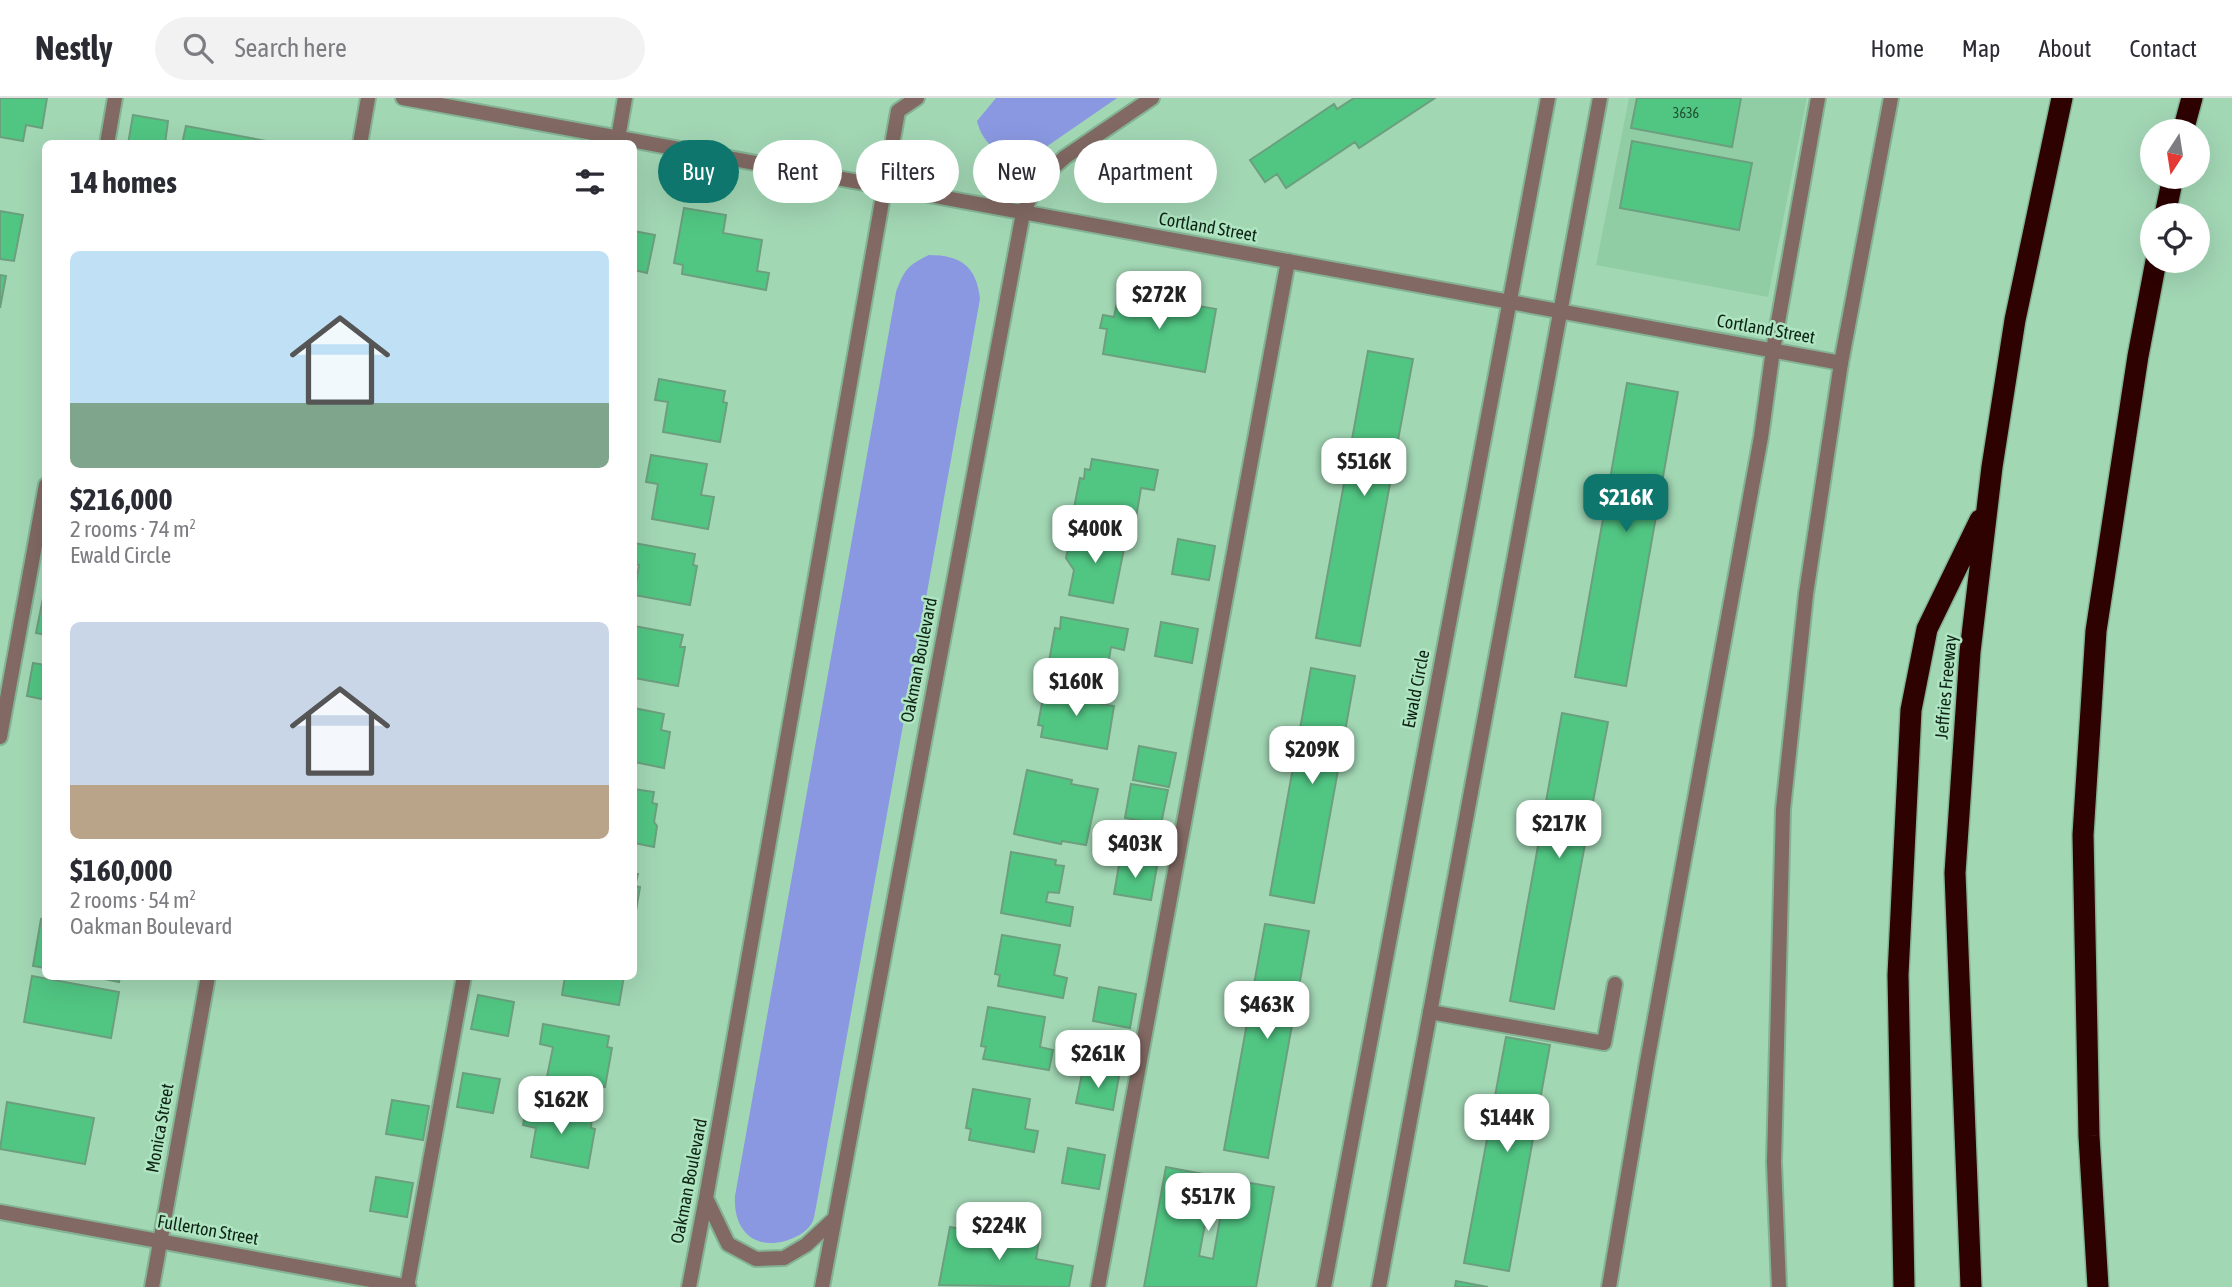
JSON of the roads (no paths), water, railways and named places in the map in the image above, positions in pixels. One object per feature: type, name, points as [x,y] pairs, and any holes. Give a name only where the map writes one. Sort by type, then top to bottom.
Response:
[{"type":"highway","name":"Jeffries Freeway","points":[[1971,1287],[1955,873],[1970,652],[1988,503],[2015,320],[2062,98]]},
{"type":"highway","points":[[2186,119],[2192,98]]},
{"type":"highway","points":[[2098,1287],[2088,1136],[2083,835],[2095,631],[2154,273]]},
{"type":"highway","points":[[1904,1287],[1898,975],[1911,710],[1927,629],[1988,503]]},
{"type":"street","points":[[108,140],[115,98]]},
{"type":"street","points":[[361,140],[368,98]]},
{"type":"street","name":"Cortland Street","points":[[403,98],[612,140]]},
{"type":"street","points":[[617,140],[625,98]]},
{"type":"street","name":"Oakman Boulevard","points":[[894,140],[900,104],[917,98]]},
{"type":"street","name":"Oakman Boulevard","points":[[822,1287],[1023,213],[1038,181],[1065,156],[1152,98]]},
{"type":"street","name":"Ewald Circle","points":[[1324,1287],[1548,98]]},
{"type":"street","points":[[1379,1287],[1601,98]]},
{"type":"street","points":[[1609,1287],[1647,1062],[1761,437],[1773,350],[1818,98]]},
{"type":"street","points":[[1779,1287],[1774,1162],[1783,809],[1806,594],[1841,363],[1891,98]]},
{"type":"street","name":"Cortland Street","points":[[637,144],[856,183]]},
{"type":"street","name":"Cortland Street","points":[[959,201],[1841,363]]},
{"type":"street","name":"Oakman Boulevard","points":[[689,1287],[883,203]]},
{"type":"street","points":[[1098,1287],[1288,261]]},
{"type":"street","points":[[0,737],[42,507]]},
{"type":"street","name":"Monica Street","points":[[152,1287],[207,980]]},
{"type":"street","points":[[408,1287],[463,980]]},
{"type":"street","points":[[1430,1012],[1604,1043],[1615,984]]},
{"type":"street","points":[[706,1198],[728,1244],[756,1259],[784,1258],[807,1245],[833,1220]]},
{"type":"street","name":"Fullerton Street","points":[[0,1212],[408,1287]]}]
